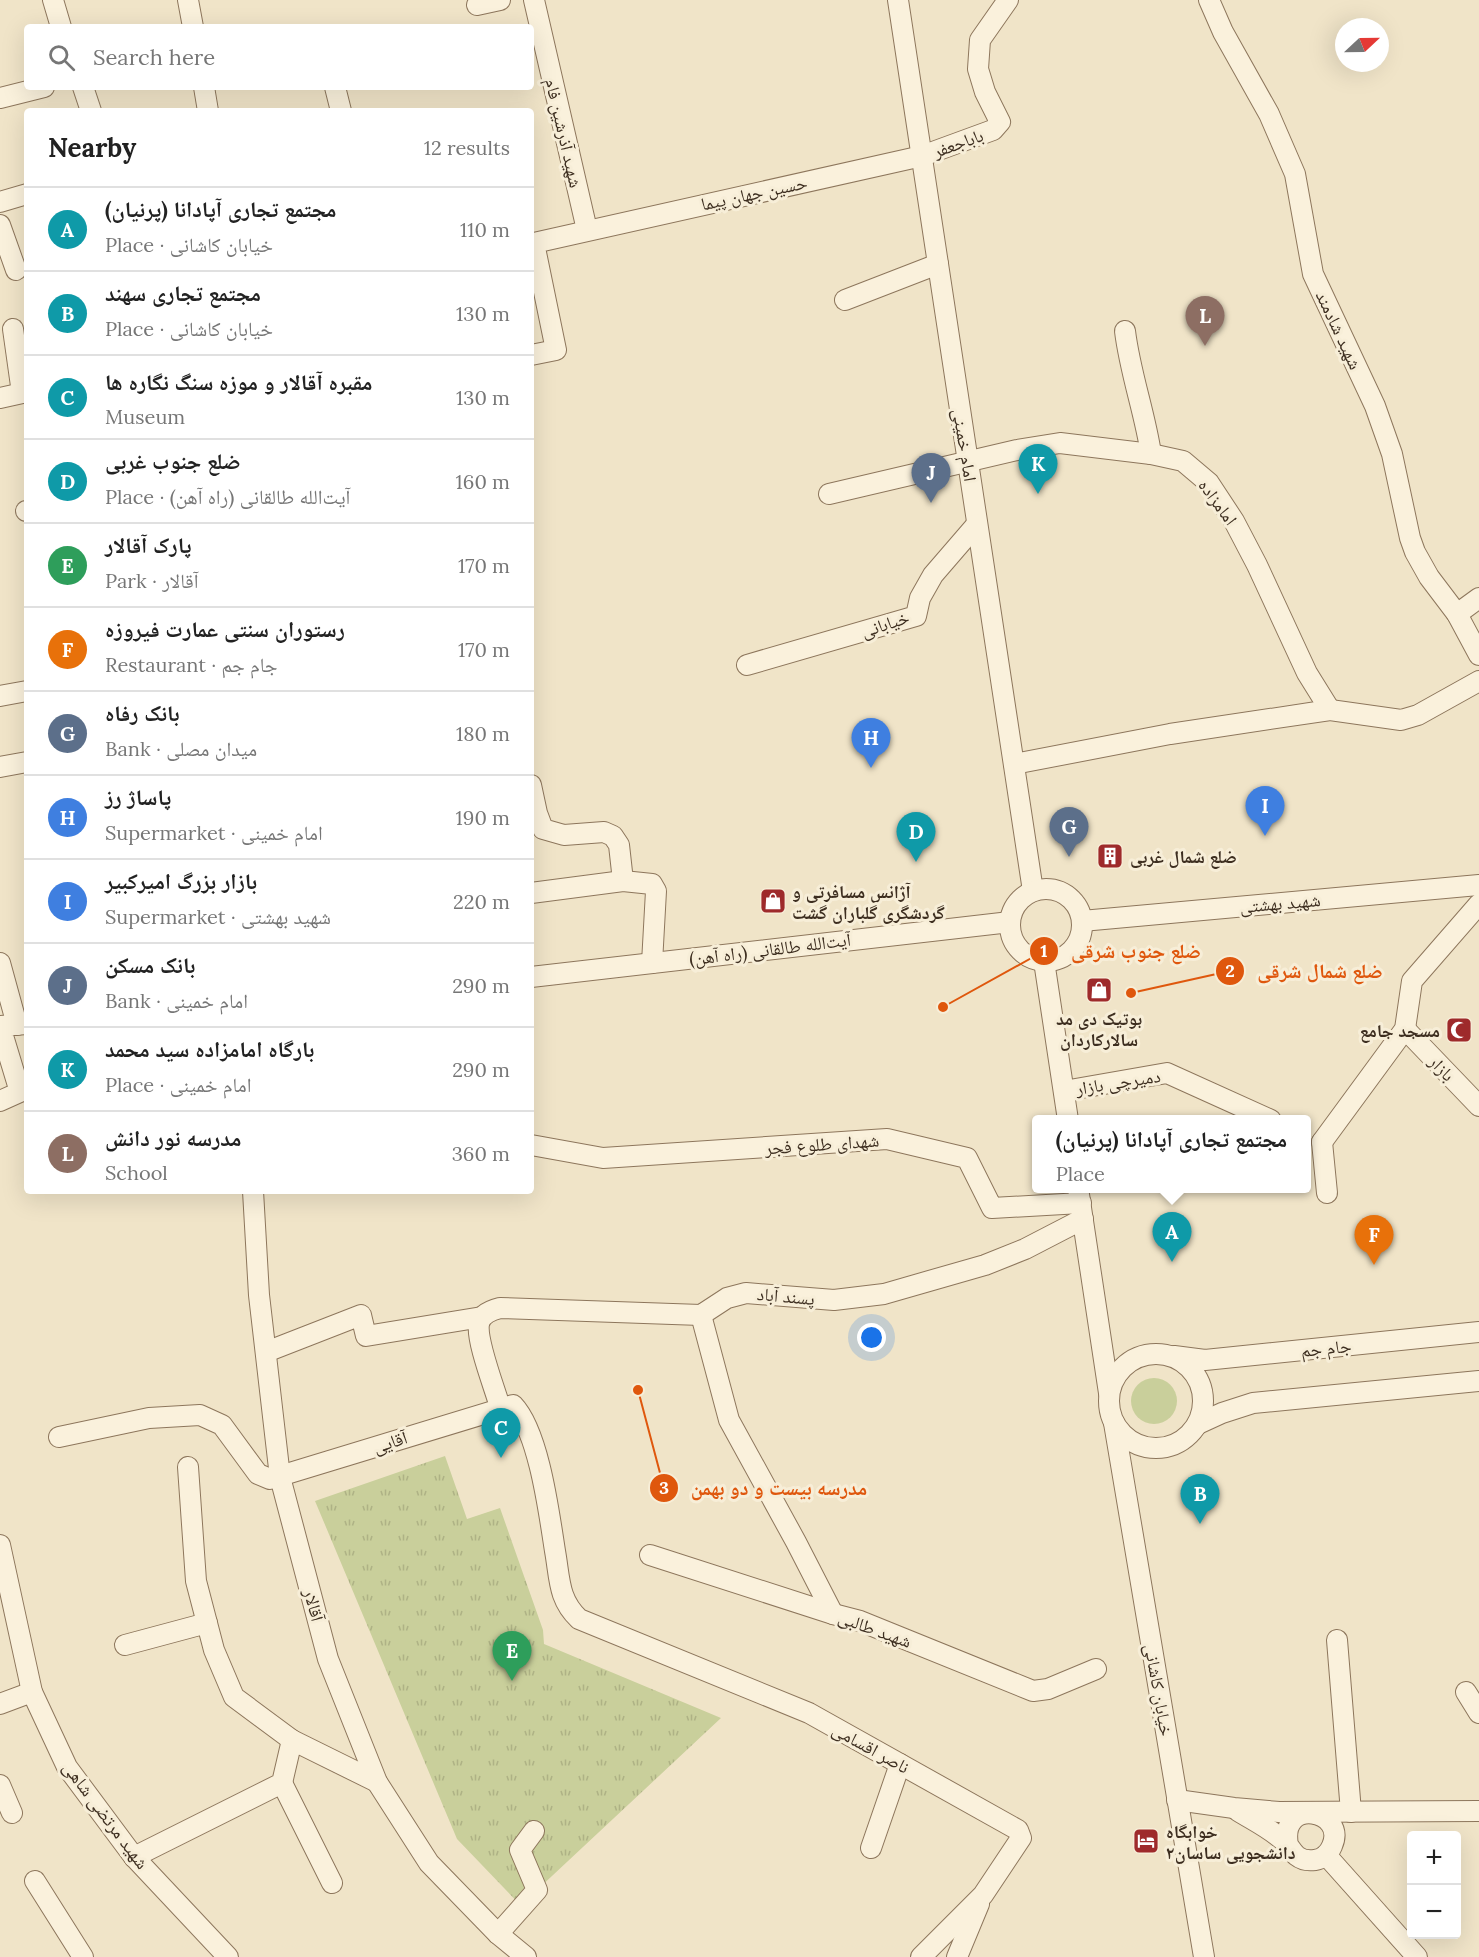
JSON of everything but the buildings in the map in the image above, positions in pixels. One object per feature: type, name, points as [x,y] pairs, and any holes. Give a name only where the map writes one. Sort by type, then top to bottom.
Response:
[{"type":"street","points":[[53,0],[60,24]]},
{"type":"street","points":[[189,0],[193,24]]},
{"type":"street","points":[[477,5],[500,0]]},
{"type":"street","name":"شهید آذرشین فام","points":[[534,0],[587,230]]},
{"type":"street","name":"امام خمینی","points":[[898,0],[1033,891]]},
{"type":"street","name":"باباجعفر","points":[[922,156],[993,130],[1000,122],[985,92],[978,69],[980,40],[1008,0]]},
{"type":"street","name":"شهید شادمند","points":[[1209,0],[1223,32],[1269,114],[1295,174],[1313,274],[1375,406],[1392,454],[1415,552],[1457,614],[1479,655]]},
{"type":"street","points":[[0,98],[32,90]]},
{"type":"street","points":[[84,90],[91,108]]},
{"type":"street","points":[[204,90],[208,108]]},
{"type":"street","points":[[336,90],[340,108]]},
{"type":"street","name":"حسین جهان پیما","points":[[534,354],[556,350],[534,243],[922,156]]},
{"type":"street","points":[[0,202],[24,195]]},
{"type":"street","points":[[0,225],[14,271]]},
{"type":"street","points":[[845,300],[938,264]]},
{"type":"street","points":[[13,329],[24,387]]},
{"type":"street","points":[[1125,331],[1151,454]]},
{"type":"street","points":[[0,398],[24,392]]},
{"type":"street","name":"امامزاده","points":[[829,494],[1017,450],[1059,443],[1151,454],[1184,461],[1209,483],[1234,521],[1257,565],[1306,673],[1330,710]]},
{"type":"street","name":"خیابانی","points":[[747,665],[916,616],[920,598],[933,574],[977,524]]},
{"type":"street","points":[[1457,614],[1479,598]]},
{"type":"street","points":[[1014,764],[1181,732],[1330,710],[1401,720],[1418,715],[1479,681]]},
{"type":"street","points":[[0,696],[24,692]]},
{"type":"street","points":[[0,767],[24,763]]},
{"type":"street","points":[[534,799],[543,829],[564,835],[604,832],[613,836],[619,845],[623,880]]},
{"type":"street","points":[[534,893],[623,880],[652,884],[656,891],[652,963]]},
{"type":"street","name":"شهید بهشتی","points":[[1082,921],[1479,885]]},
{"type":"street","points":[[1044,888],[1055,889],[1065,894],[1079,910],[1082,921],[1081,933],[1076,945],[1068,954],[1057,959],[1044,961],[1023,953],[1011,934],[1010,922],[1017,903],[1033,891],[1044,888]]},
{"type":"street","points":[[1327,1193],[1314,1139],[1405,1029],[1412,981],[1479,904]]},
{"type":"street","name":"(راه آهن) آیت‌الله طالقانی","points":[[534,977],[1010,922]]},
{"type":"street","points":[[1044,961],[1067,1115]]},
{"type":"street","points":[[0,963],[15,1025],[20,1092],[0,1101]]},
{"type":"street","name":"بازار","points":[[1405,1029],[1479,1106]]},
{"type":"street","name":"دمیرچی بازار","points":[[1064,1091],[1167,1073],[1262,1115]]},
{"type":"street","name":"شهدای طلوع فجر","points":[[534,1146],[603,1158],[887,1139],[967,1158],[992,1208],[1081,1204]]},
{"type":"street","name":"آقالار","points":[[253,1194],[259,1294],[280,1477],[328,1659],[377,1782],[429,1863],[498,1934],[526,1957]]},
{"type":"street","points":[[1081,1204],[1110,1410],[1114,1423],[1133,1443],[1146,1448],[1174,1446],[1188,1437],[1198,1425],[1203,1409],[1203,1393],[1198,1377],[1188,1365],[1174,1356],[1158,1353],[1141,1355],[1126,1363],[1115,1376],[1109,1393]]},
{"type":"street","name":"پسند آباد","points":[[701,1316],[727,1298],[746,1293],[834,1300],[884,1294],[985,1265],[1025,1250],[1081,1204]]},
{"type":"street","points":[[266,1352],[361,1315],[366,1336],[482,1317],[501,1308],[701,1316],[729,1420],[833,1614]]},
{"type":"street","points":[[482,1317],[479,1325],[480,1341],[500,1407]]},
{"type":"street","name":"جام جم","points":[[1174,1356],[1205,1360],[1479,1332]]},
{"type":"street","points":[[1198,1425],[1228,1410],[1253,1403],[1479,1381]]},
{"type":"street","name":"ناصر اقسامی","points":[[500,1407],[513,1405],[527,1425],[542,1480],[561,1595],[569,1610],[579,1619],[809,1713],[1018,1830],[1021,1839],[983,1895],[921,1957]]},
{"type":"street","name":"آقایی","points":[[280,1477],[500,1407]]},
{"type":"street","points":[[59,1437],[149,1418],[200,1415],[222,1425],[258,1474],[270,1479],[280,1477]]},
{"type":"street","name":"خیابان کاشانی","points":[[1114,1423],[1204,1957]]},
{"type":"street","points":[[188,1467],[196,1581],[214,1650],[234,1697],[292,1740],[377,1782]]},
{"type":"street","name":"شهید مرتضی شاهی","points":[[0,1545],[32,1692],[68,1767],[134,1857],[228,1957]]},
{"type":"street","name":"شهید طالبی","points":[[650,1555],[860,1621],[1033,1691],[1048,1689],[1096,1670]]},
{"type":"street","points":[[125,1646],[207,1623]]},
{"type":"street","points":[[1337,1640],[1351,1812]]},
{"type":"street","points":[[0,1704],[32,1692]]},
{"type":"street","points":[[1466,1692],[1479,1713]]},
{"type":"street","points":[[292,1740],[282,1783],[332,1883]]},
{"type":"street","points":[[871,1848],[900,1764]]},
{"type":"street","points":[[134,1857],[282,1783]]},
{"type":"street","points":[[0,1785],[12,1813]]},
{"type":"street","points":[[1177,1800],[1234,1808],[1311,1812],[1479,1810]]},
{"type":"street","points":[[1234,1808],[1265,1828],[1288,1845],[1292,1852],[1305,1860],[1320,1859],[1326,1855],[1334,1841],[1334,1833],[1326,1819],[1311,1812],[1296,1818],[1291,1823],[1287,1830],[1288,1845]]},
{"type":"street","points":[[498,1934],[537,1890],[520,1850],[534,1831]]},
{"type":"street","points":[[1326,1855],[1417,1957]]},
{"type":"street","points":[[35,1881],[82,1957]]},
{"type":"street","points":[[957,1957],[983,1895]]},
{"type":"green space","points":[[1154,1378],[1170,1385],[1177,1401],[1170,1417],[1154,1424],[1138,1417],[1131,1401],[1138,1385]]},
{"type":"green space","points":[[445,1456],[467,1519],[500,1508],[543,1630],[544,1644],[721,1718],[537,1890],[529,1914],[457,1839],[315,1501]]},
{"type":"place","name":"مدرسه نور دانش","points":[[1205,346]]},
{"type":"place","name":"بارگاه امامزاده سید محمد","points":[[1038,494]]},
{"type":"place","name":"بانک مسکن","points":[[931,503]]},
{"type":"place","name":"پاساژ رز","points":[[871,768]]},
{"type":"place","name":"بازار بزرگ امیرکبیر","points":[[1265,836]]},
{"type":"place","name":"ضلع شمال غربی","points":[[1110,856]]},
{"type":"place","name":"بانک رفاه","points":[[1069,857]]},
{"type":"place","name":"ضلع جنوب غربی","points":[[916,862]]},
{"type":"place","name":"آژانس مسافرتی و گردشگری گلباران گشت","points":[[773,901]]},
{"type":"place","name":"بوتیک دی مد سالارکاردان","points":[[1099,990]]},
{"type":"place","name":"ضلع شمال شرقی","points":[[1131,993]]},
{"type":"place","name":"ضلع جنوب شرقی","points":[[943,1007]]},
{"type":"place","name":"مسجد جامع","points":[[1459,1030]]},
{"type":"place","name":"مجتمع تجاری آپادانا (پرنیان)","points":[[1172,1262]]},
{"type":"place","name":"رستوران سنتی عمارت فیروزه","points":[[1374,1265]]},
{"type":"place","name":"مدرسه بیست و دو بهمن","points":[[638,1390]]},
{"type":"place","name":"مقبره آقالار و موزه سنگ نگاره ها","points":[[501,1458]]},
{"type":"place","name":"مجتمع تجاری سهند","points":[[1200,1524]]},
{"type":"place","name":"پارک آقالار","points":[[512,1681]]},
{"type":"place","name":"خوابگاه دانشجویی ساسان۲","points":[[1146,1841]]}]
